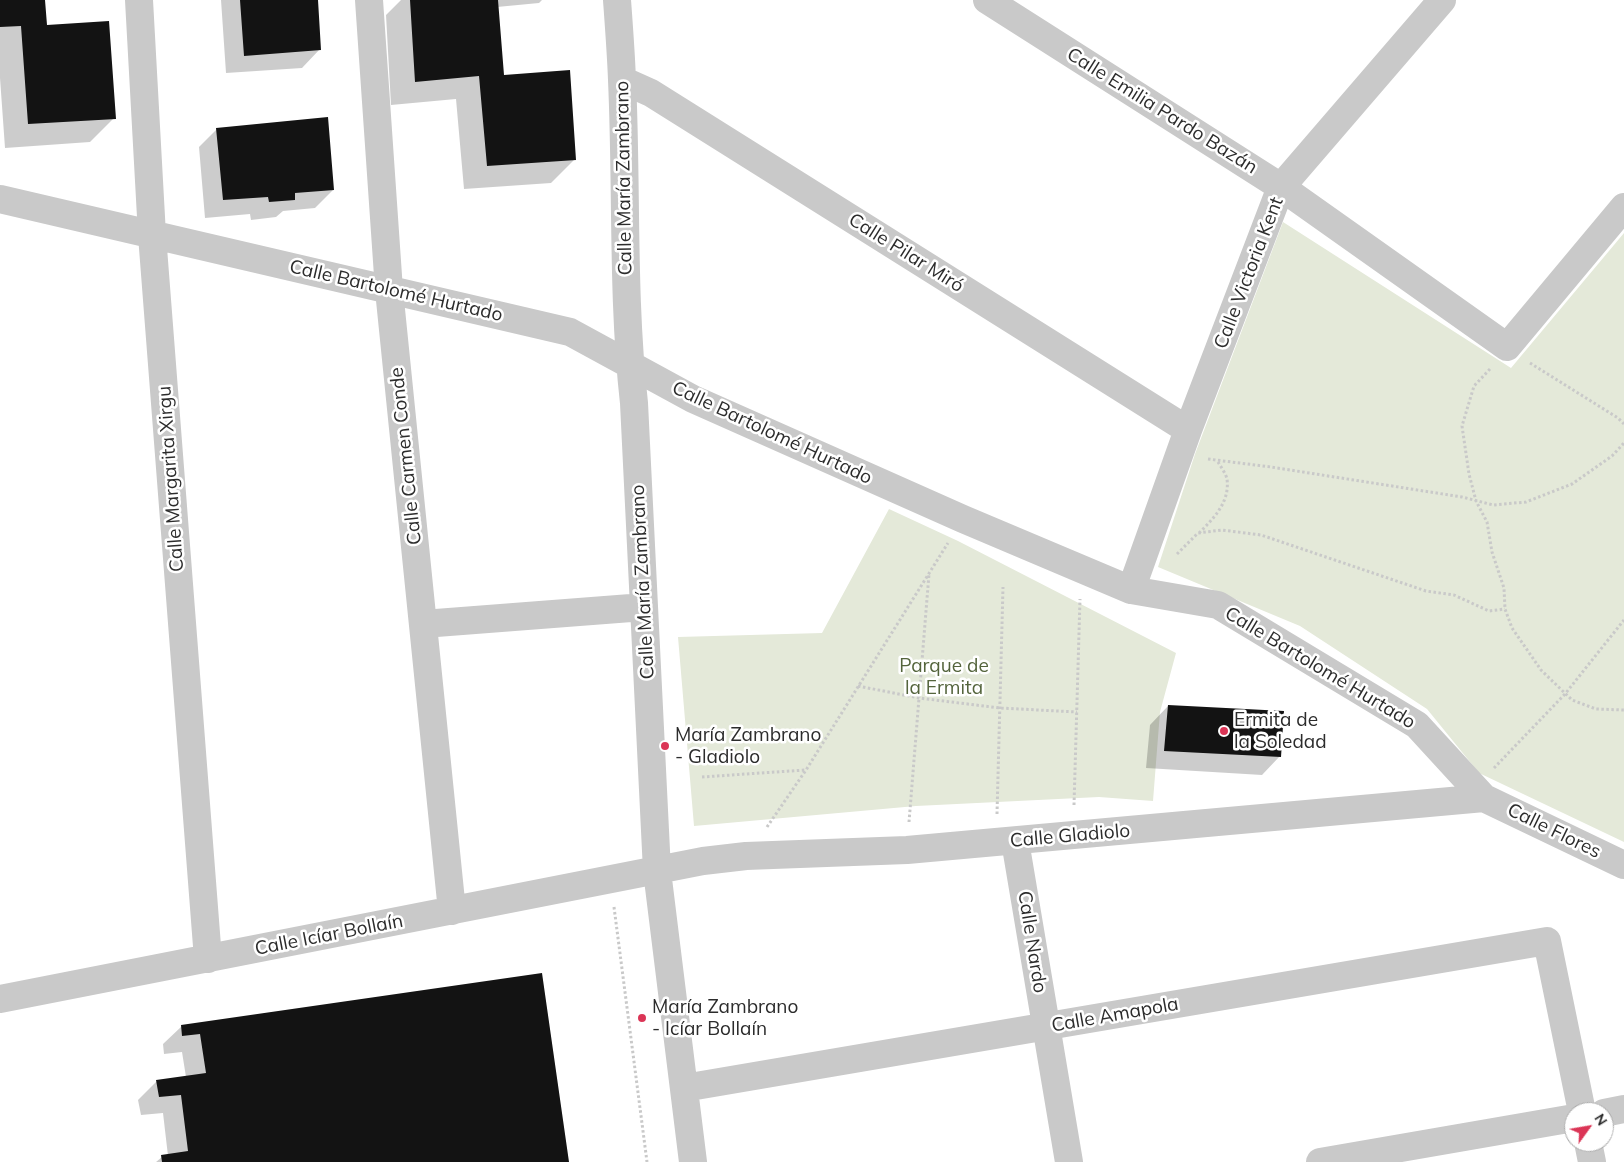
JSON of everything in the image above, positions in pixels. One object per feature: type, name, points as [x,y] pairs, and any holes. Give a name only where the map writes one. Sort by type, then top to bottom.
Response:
[{"type":"street","name":"Calle Margarita Xirgu","points":[[139,0],[152,235],[208,958]]},
{"type":"street","name":"Calle Carmen Conde","points":[[369,0],[389,290],[452,911]]},
{"type":"street","name":"Calle María Zambrano","points":[[617,0],[622,80],[625,288],[634,403],[657,871],[694,1162]]},
{"type":"street","name":"Calle Emilia Pardo Bazán","points":[[986,0],[1282,187],[1507,347]]},
{"type":"street","name":"Calle Victoria Kent","points":[[1131,590],[1184,441],[1282,187],[1442,0]]},
{"type":"street","name":"Calle Pilar Miró","points":[[622,80],[660,98],[1184,441]]},
{"type":"street","name":"Calle Bartolomé Hurtado","points":[[0,199],[570,332],[693,399],[1080,569],[1131,590],[1218,606],[1417,725],[1479,793]]},
{"type":"street","points":[[1507,347],[1624,207]]},
{"type":"street","points":[[423,624],[644,607]]},
{"type":"street","name":"Calle Gladiolo","points":[[657,871],[703,861],[746,856],[907,850],[1073,836],[1479,793]]},
{"type":"street","name":"Calle Flores","points":[[1479,793],[1624,865]]},
{"type":"street","name":"Calle Nardo","points":[[1006,841],[1046,1026],[1069,1162]]},
{"type":"street","name":"Calle Icíar Bollaín","points":[[0,999],[657,871]]},
{"type":"street","name":"Calle Amapola","points":[[684,1088],[1547,941],[1580,1102]]},
{"type":"street","points":[[1320,1162],[1564,1120]]},
{"type":"path","points":[[1624,424],[1618,418],[1552,378],[1507,347],[1474,386],[1462,426],[1469,474],[1476,501],[1486,522],[1492,552],[1504,588],[1505,609],[1512,628],[1541,670],[1572,700],[1596,709],[1624,710]]},
{"type":"path","points":[[1184,441],[1218,461],[1270,467],[1453,496],[1493,506],[1526,502],[1572,484],[1612,456],[1624,443]]},
{"type":"path","points":[[1171,560],[1213,519],[1226,500],[1227,478],[1218,461]]},
{"type":"path","points":[[746,856],[806,770],[963,519]]},
{"type":"path","points":[[1198,533],[1222,530],[1261,535],[1426,591],[1454,595],[1489,611],[1505,609]]},
{"type":"path","points":[[1073,836],[1080,569]]},
{"type":"path","points":[[907,850],[929,573]]},
{"type":"path","points":[[1003,587],[1000,708],[1006,841]]},
{"type":"path","points":[[1479,793],[1565,694],[1624,620]]},
{"type":"path","points":[[858,686],[919,698],[1000,708],[1077,712]]},
{"type":"path","points":[[702,777],[806,770]]},
{"type":"green space","points":[[1283,222],[1511,368],[1624,233],[1624,842],[1479,773],[1427,709],[1300,626],[1158,567],[1195,454]]},
{"type":"green space","name":"Parque de la Ermita","points":[[889,509],[958,541],[1176,653],[1160,712],[1153,801],[1099,797],[916,806],[694,826],[678,637],[822,633]]},
{"type":"building","points":[[0,0],[45,0],[47,25],[109,21],[116,119],[28,124],[21,26],[0,27]]},
{"type":"building","points":[[240,0],[318,0],[321,50],[244,56]]},
{"type":"building","points":[[410,0],[498,0],[504,75],[570,70],[576,160],[487,166],[479,76],[415,82]]},
{"type":"building","points":[[328,117],[334,190],[295,193],[295,200],[269,202],[268,197],[223,200],[216,128]]},
{"type":"building","name":"Ermita de la Soledad","points":[[1168,705],[1284,711],[1281,757],[1164,751]]},
{"type":"building","points":[[542,973],[569,1162],[162,1162],[161,1155],[188,1151],[181,1095],[159,1097],[156,1080],[206,1073],[200,1034],[182,1036],[181,1025]]},
{"type":"place","name":"Ermita de la Soledad","points":[[1224,731]]},
{"type":"place","name":"María Zambrano - Gladiolo","points":[[665,746]]},
{"type":"place","name":"María Zambrano - Icíar Bollaín","points":[[642,1018]]}]
